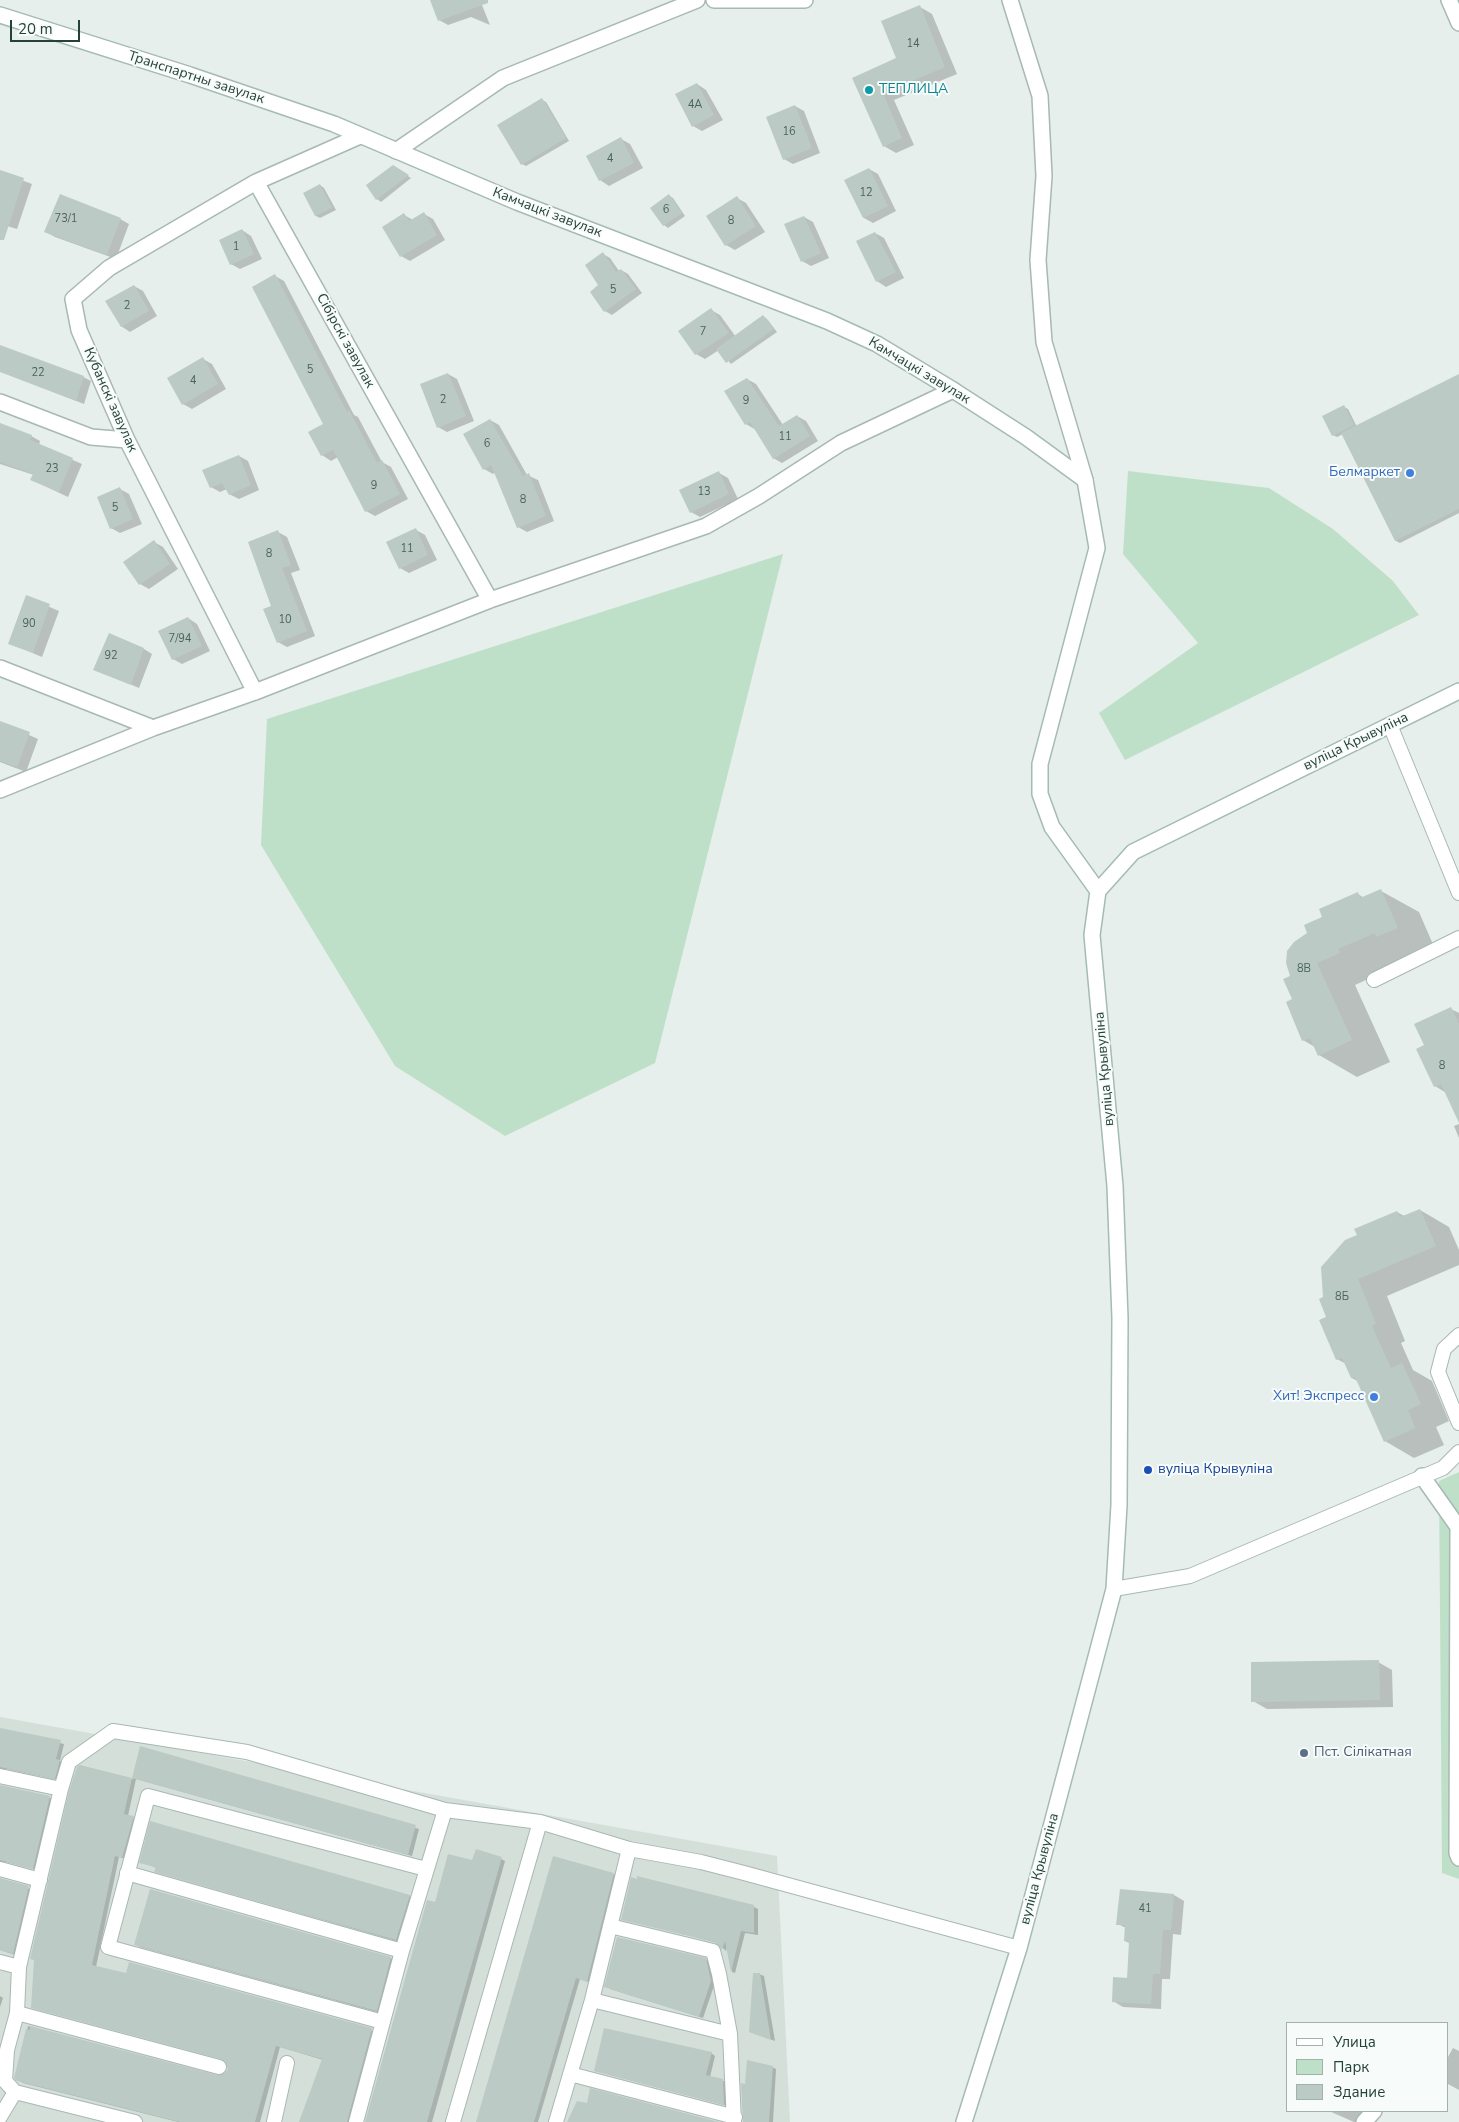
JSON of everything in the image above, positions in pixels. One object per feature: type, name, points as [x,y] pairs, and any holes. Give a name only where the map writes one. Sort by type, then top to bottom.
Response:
[{"type":"street","points":[[396,151],[503,78],[697,0]]},
{"type":"street","points":[[714,0],[805,0]]},
{"type":"street","points":[[1010,0],[1040,96],[1044,176],[1038,260],[1044,342],[1085,480],[1097,548],[1040,764],[1040,794],[1052,827],[1098,891]]},
{"type":"street","points":[[1449,0],[1459,23]]},
{"type":"street","name":"Транспартны завулак","points":[[0,15],[190,75],[334,124]]},
{"type":"street","name":"Камчацкі завулак","points":[[334,124],[517,202],[827,321],[877,344],[1026,437],[1085,480]]},
{"type":"street","points":[[256,182],[360,136]]},
{"type":"street","name":"Кубанскі завулак","points":[[255,692],[126,440],[79,330],[73,299],[109,268],[256,182]]},
{"type":"street","name":"Сібірскі завулак","points":[[256,182],[490,600]]},
{"type":"street","points":[[0,790],[152,728],[255,692],[490,600],[706,526],[759,496],[841,443],[953,390]]},
{"type":"street","points":[[0,402],[91,437],[126,440]]},
{"type":"street","points":[[0,668],[152,728]]},
{"type":"street","name":"вуліца Крывуліна","points":[[964,2122],[1019,1948],[1114,1589],[1119,1505],[1120,1318],[1115,1186],[1092,935],[1098,891],[1133,852],[1459,691]]},
{"type":"street","points":[[1422,1476],[1458,1527],[1457,1853],[1459,1858]]},
{"type":"street","points":[[1364,2122],[1373,2112]]},
{"type":"lane","points":[[1390,724],[1459,893]]},
{"type":"lane","points":[[1374,980],[1459,938]]},
{"type":"lane","points":[[1459,1335],[1444,1350],[1438,1372],[1459,1422]]},
{"type":"lane","points":[[1114,1589],[1190,1576],[1444,1468],[1459,1452]]},
{"type":"lane","points":[[135,2122],[15,2092],[5,2081],[4,2049],[17,2013],[19,1967],[69,1762],[113,1731],[247,1752],[445,1810],[540,1822],[629,1849],[701,1862],[1019,1948]]},
{"type":"lane","points":[[0,1776],[61,1789]]},
{"type":"lane","points":[[383,2022],[108,1947],[148,1796],[426,1869]]},
{"type":"lane","points":[[356,2122],[402,1951],[445,1810]]},
{"type":"lane","points":[[452,2122],[540,1822]]},
{"type":"lane","points":[[556,2122],[592,2000],[629,1849]]},
{"type":"lane","points":[[0,1870],[40,1880]]},
{"type":"lane","points":[[127,1873],[402,1951]]},
{"type":"lane","points":[[570,2074],[735,2119],[730,2034],[713,1951],[610,1926]]},
{"type":"lane","points":[[0,1962],[19,1967]]},
{"type":"lane","points":[[592,2000],[730,2034]]},
{"type":"lane","points":[[17,2013],[219,2067]]},
{"type":"lane","points":[[274,2122],[287,2063]]},
{"type":"lane","points":[[0,2117],[15,2092]]},
{"type":"shaded area","points":[[0,1717],[777,1856],[790,2122],[0,2122]]},
{"type":"green space","points":[[1128,471],[1269,488],[1333,529],[1393,581],[1419,615],[1125,760],[1099,713],[1198,643],[1123,554]]},
{"type":"green space","points":[[783,554],[655,1063],[505,1136],[395,1066],[261,845],[267,719]]},
{"type":"green space","points":[[1459,1472],[1459,1879],[1442,1873],[1439,1481]]},
{"type":"building","points":[[430,0],[488,0],[488,3],[438,21]]},
{"type":"building","points":[[920,5],[945,67],[883,93],[902,138],[883,147],[852,78],[896,58],[881,21]]},
{"type":"building","points":[[697,83],[714,115],[692,127],[675,94]]},
{"type":"building","points":[[542,98],[566,138],[521,165],[497,125]]},
{"type":"building","points":[[795,105],[812,148],[783,160],[766,117]]},
{"type":"building","points":[[621,137],[634,163],[599,181],[586,156]]},
{"type":"building","points":[[393,165],[409,175],[376,200],[366,185]]},
{"type":"building","points":[[869,168],[888,206],[863,218],[844,180]]},
{"type":"building","points":[[0,170],[24,178],[4,240],[0,240]]},
{"type":"building","points":[[320,184],[332,208],[315,216],[303,193]]},
{"type":"building","points":[[60,194],[121,218],[107,255],[44,232]]},
{"type":"building","points":[[669,194],[682,213],[663,226],[650,208]]},
{"type":"building","points":[[737,196],[756,226],[725,246],[706,216]]},
{"type":"building","points":[[424,212],[437,235],[400,257],[382,227],[404,213],[409,221]]},
{"type":"building","points":[[804,216],[821,253],[801,262],[784,224]]},
{"type":"building","points":[[242,229],[254,254],[230,265],[219,240]]},
{"type":"building","points":[[875,232],[896,272],[876,282],[856,241]]},
{"type":"building","points":[[603,252],[616,272],[621,269],[636,289],[604,312],[590,292],[598,285],[585,265]]},
{"type":"building","points":[[275,274],[347,412],[349,410],[377,463],[382,460],[400,494],[365,512],[333,450],[321,456],[308,432],[323,424],[252,287]]},
{"type":"building","points":[[134,285],[149,311],[121,327],[105,301]]},
{"type":"building","points":[[711,308],[729,333],[695,355],[678,331]]},
{"type":"building","points":[[763,315],[774,329],[726,363],[716,349]]},
{"type":"building","points":[[0,345],[84,376],[76,401],[0,372]]},
{"type":"building","points":[[203,357],[218,384],[182,405],[167,378]]},
{"type":"building","points":[[448,373],[466,416],[437,428],[420,384]]},
{"type":"building","name":"Белмаркет","points":[[1459,374],[1459,509],[1395,541],[1341,433]]},
{"type":"building","points":[[747,378],[779,426],[797,415],[810,436],[773,459],[750,422],[745,425],[724,391]]},
{"type":"building","points":[[1344,405],[1354,425],[1332,436],[1322,416]]},
{"type":"building","points":[[490,419],[523,476],[529,473],[546,516],[517,528],[491,465],[483,470],[463,434]]},
{"type":"building","points":[[0,423],[32,435],[30,440],[73,458],[59,492],[30,480],[33,474],[0,462]]},
{"type":"building","points":[[239,455],[251,485],[229,495],[222,483],[210,488],[202,470]]},
{"type":"building","points":[[719,471],[729,494],[690,513],[679,490]]},
{"type":"building","points":[[120,487],[133,519],[110,529],[97,497]]},
{"type":"building","points":[[416,528],[428,555],[399,569],[386,542]]},
{"type":"building","points":[[278,530],[291,565],[282,568],[307,631],[277,643],[263,609],[271,606],[248,542]]},
{"type":"building","points":[[154,540],[170,564],[139,585],[123,562]]},
{"type":"building","points":[[26,595],[50,604],[33,653],[8,644]]},
{"type":"building","points":[[188,617],[202,646],[172,660],[158,631]]},
{"type":"building","points":[[109,633],[144,648],[131,685],[93,670]]},
{"type":"building","points":[[0,721],[30,732],[17,767],[0,761]]},
{"type":"building","points":[[1381,889],[1398,928],[1376,937],[1375,933],[1338,949],[1340,953],[1317,963],[1352,1040],[1318,1056],[1310,1038],[1302,1041],[1286,1002],[1292,999],[1283,979],[1290,976],[1286,963],[1287,951],[1294,942],[1307,933],[1304,925],[1322,917],[1319,909],[1358,892],[1360,898]]},
{"type":"building","points":[[1451,1007],[1459,1024],[1459,1123],[1441,1084],[1434,1087],[1416,1049],[1424,1045],[1414,1024]]},
{"type":"building","points":[[1420,1209],[1436,1246],[1358,1279],[1376,1324],[1372,1326],[1391,1368],[1402,1363],[1421,1404],[1408,1410],[1415,1428],[1384,1442],[1355,1377],[1351,1378],[1342,1358],[1336,1360],[1319,1320],[1326,1317],[1319,1299],[1323,1297],[1321,1267],[1345,1240],[1357,1235],[1354,1229],[1397,1211],[1400,1217]]},
{"type":"building","points":[[1379,1660],[1380,1700],[1251,1702],[1251,1662]]},
{"type":"building","points":[[0,1728],[61,1740],[56,1759],[60,1760],[55,1779],[0,1767]]},
{"type":"building","points":[[140,1746],[416,1825],[408,1855],[132,1778]]},
{"type":"building","points":[[80,1765],[132,1778],[124,1814],[134,1816],[122,1858],[115,1856],[92,1965],[126,1973],[129,1962],[372,2028],[347,2122],[299,2122],[322,2059],[276,2046],[255,2122],[180,2122],[17,2081],[14,2078],[26,2029],[30,2030],[30,2026],[217,2075],[225,2073],[228,2069],[225,2061],[221,2059],[31,2008],[34,1960],[30,1959],[69,1791],[77,1767]]},
{"type":"building","points":[[0,1785],[50,1796],[33,1869],[0,1860]]},
{"type":"building","points":[[150,1821],[410,1895],[396,1940],[154,1872],[156,1867],[139,1863]]},
{"type":"building","points":[[476,1849],[502,1857],[427,2122],[365,2122],[427,1900],[435,1902],[448,1854],[472,1860]]},
{"type":"building","points":[[553,1856],[614,1873],[587,1982],[576,1978],[534,2122],[476,2122]]},
{"type":"building","points":[[637,1876],[754,1905],[754,1933],[741,1931],[731,1972],[725,1941],[722,1950],[715,1942],[621,1920],[631,1877],[637,1879]]},
{"type":"building","points":[[0,1878],[29,1886],[13,1954],[0,1950]]},
{"type":"building","points":[[150,1889],[391,1957],[377,2011],[134,1945]]},
{"type":"building","points":[[1120,1889],[1174,1894],[1171,1930],[1163,1930],[1160,1974],[1153,1974],[1151,2004],[1112,2002],[1113,1977],[1127,1978],[1129,1942],[1124,1941],[1125,1925],[1116,1925]]},
{"type":"building","points":[[617,1937],[706,1958],[711,1981],[699,2017],[604,1987]]},
{"type":"building","points":[[753,1973],[760,1973],[771,2040],[749,2032]]},
{"type":"building","points":[[604,2028],[712,2052],[706,2075],[723,2079],[724,2105],[594,2071]]},
{"type":"building","points":[[747,2060],[773,2066],[769,2122],[743,2122],[741,2083],[745,2084]]},
{"type":"building","points":[[590,2088],[719,2122],[567,2122],[577,2101],[587,2103]]},
{"type":"place","name":"ТЕПЛИЦА","points":[[869,90]]},
{"type":"place","name":"Белмаркет","points":[[1410,473]]},
{"type":"place","name":"Хит! Экспресс","points":[[1374,1397]]},
{"type":"place","name":"вуліца Крывуліна","points":[[1148,1470]]},
{"type":"place","name":"Пст. Сілікатная","points":[[1304,1753]]}]
